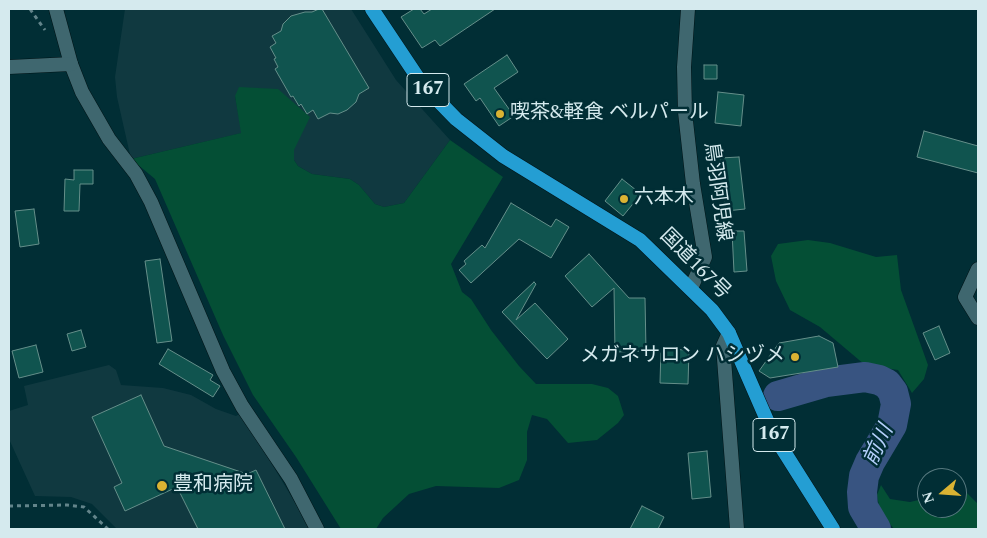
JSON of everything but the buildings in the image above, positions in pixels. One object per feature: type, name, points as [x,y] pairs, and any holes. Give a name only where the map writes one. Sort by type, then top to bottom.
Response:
[{"type":"highway","name":"国道167号","points":[[372,9],[422,84],[456,119],[521,168],[640,240],[712,310],[729,334],[774,434],[833,529]]},
{"type":"street","points":[[56,9],[71,64],[94,114],[136,174],[151,202],[223,371],[242,406],[291,479],[317,529]]},
{"type":"street","name":"鳥羽阿児線","points":[[688,9],[684,67],[685,112],[693,184],[705,257],[691,288]]},
{"type":"street","points":[[9,67],[71,64]]},
{"type":"street","points":[[978,270],[966,297],[978,318]]},
{"type":"street","points":[[729,334],[723,346],[737,529]]},
{"type":"path","points":[[9,506],[67,505],[84,507],[108,529]]},
{"type":"shaded area","points":[[125,9],[351,9],[396,80],[450,140],[404,203],[384,207],[375,204],[359,185],[350,179],[312,174],[298,166],[294,160],[294,150],[235,96],[242,133],[131,159],[117,97],[115,77]]},
{"type":"shaded area","points":[[109,365],[116,370],[121,385],[163,388],[191,395],[216,409],[236,416],[241,413],[311,529],[117,529],[92,504],[71,497],[35,496],[9,439],[9,411],[28,405],[24,386]]},
{"type":"green space","points":[[239,87],[278,89],[310,117],[294,150],[294,160],[298,166],[312,174],[350,179],[359,185],[375,204],[384,207],[404,203],[450,140],[503,177],[451,264],[462,292],[471,299],[491,330],[519,366],[536,384],[592,384],[608,388],[618,396],[624,415],[618,423],[597,440],[568,443],[547,419],[532,415],[527,432],[527,460],[519,480],[499,488],[436,486],[409,494],[383,518],[376,529],[341,529],[296,457],[253,395],[223,335],[155,179],[131,159],[241,133],[235,96]]},
{"type":"green space","points":[[808,240],[830,243],[876,257],[897,255],[901,290],[928,365],[924,379],[912,393],[898,370],[865,365],[820,327],[790,310],[776,281],[771,256],[778,244]]},
{"type":"green space","points":[[881,485],[890,499],[910,502],[917,500],[917,518],[967,518],[967,493],[978,504],[978,529],[894,529],[880,511],[877,495]]},
{"type":"waterway","name":"前川","points":[[778,396],[826,382],[865,377],[887,384],[893,392],[896,404],[892,425],[870,462],[864,476],[862,492],[863,507],[876,529]]},
{"type":"place","name":"喫茶&軽食 ベルパール","points":[[500,114]]},
{"type":"place","name":"六本木","points":[[624,199]]},
{"type":"place","name":"メガネサロン ハシヅメ","points":[[795,357]]},
{"type":"place","name":"豊和病院","points":[[162,486]]}]
